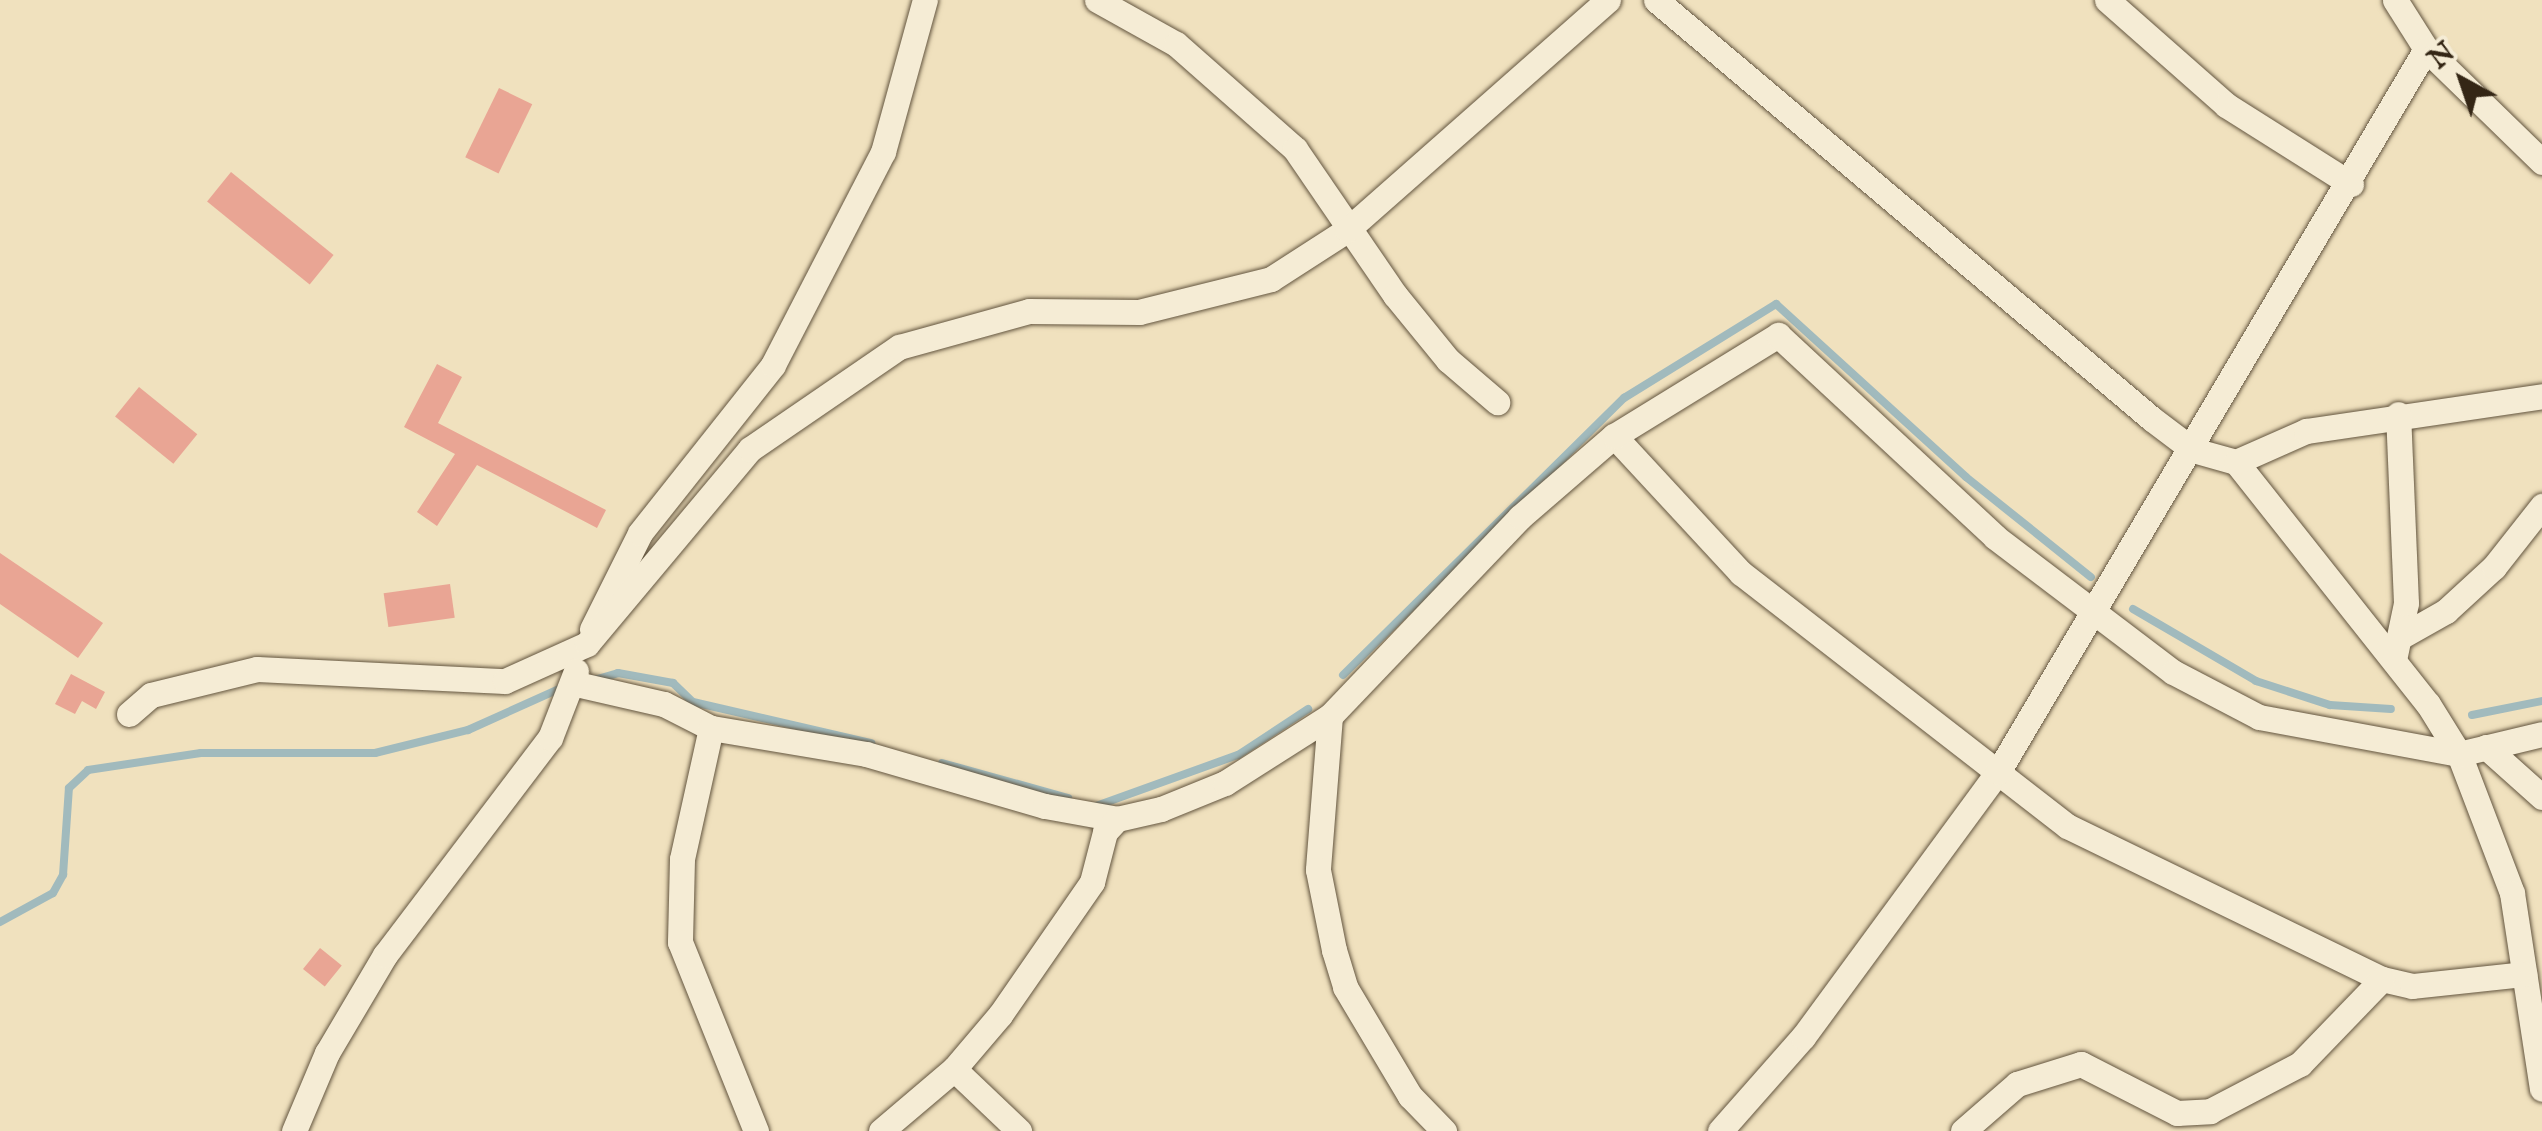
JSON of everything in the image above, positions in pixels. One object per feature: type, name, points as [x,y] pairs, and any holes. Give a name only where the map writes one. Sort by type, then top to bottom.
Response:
[{"type":"street","points":[[296,1130],[327,1053],[385,955],[550,738],[608,584],[640,533],[773,365],[883,152],[926,0]]},
{"type":"street","points":[[1097,0],[1176,44],[1242,96],[1295,149],[1347,230],[1448,360],[1498,402]]},
{"type":"street","points":[[129,714],[152,695],[257,669],[505,681],[587,644],[750,449],[899,346],[1029,311],[1139,312],[1271,279],[1347,230],[1608,0]]},
{"type":"street","points":[[1656,0],[2193,450],[2236,462],[2398,648],[2459,754],[2512,892],[2542,1090]]},
{"type":"street","points":[[2106,0],[2226,105],[2350,184]]},
{"type":"street","points":[[2395,0],[2426,49],[2542,162]]},
{"type":"street","points":[[1723,1130],[1804,1037],[1998,772],[2193,450],[2426,49]]},
{"type":"street","points":[[882,1131],[954,1069],[1092,882],[1105,832],[1117,820],[1225,783],[1330,716],[1520,517],[1614,436],[1778,335],[1995,537],[2174,672],[2259,717],[2459,754],[2542,734]]},
{"type":"street","points":[[2236,462],[2306,431],[2398,414],[2542,396]]},
{"type":"street","points":[[2398,414],[2398,648]]},
{"type":"street","points":[[1614,436],[1741,574],[2067,826],[2382,979],[2412,986],[2524,974]]},
{"type":"street","points":[[2398,648],[2482,578],[2542,506]]},
{"type":"street","points":[[572,683],[664,704],[711,728],[866,754],[1117,820]]},
{"type":"street","points":[[1330,716],[1318,870],[1334,950],[1346,987],[1410,1096],[1444,1131]]},
{"type":"street","points":[[711,728],[682,858],[680,942],[756,1131]]},
{"type":"street","points":[[2486,748],[2542,797]]},
{"type":"street","points":[[1963,1131],[2017,1084],[2081,1064],[2177,1114],[2210,1111],[2300,1064],[2382,979]]},
{"type":"street","points":[[954,1069],[1018,1131]]},
{"type":"building","points":[[499,88],[532,104],[499,173],[465,157]]},
{"type":"building","points":[[231,172],[334,255],[310,285],[207,202]]},
{"type":"building","points":[[437,364],[462,377],[438,423],[606,510],[597,528],[477,465],[437,526],[417,512],[455,454],[404,427]]},
{"type":"building","points":[[139,387],[197,434],[173,464],[115,417]]},
{"type":"building","points":[[0,553],[103,623],[78,658],[0,604]]},
{"type":"building","points":[[450,584],[455,618],[388,627],[384,593]]},
{"type":"building","points":[[71,674],[105,692],[96,709],[82,701],[75,714],[55,704]]},
{"type":"building","points":[[320,948],[342,966],[325,987],[303,969]]},
{"type":"waterway","points":[[1343,675],[1624,398],[1776,304],[1966,477],[2091,577]]},
{"type":"waterway","points":[[2133,609],[2256,681],[2330,705],[2391,709]]},
{"type":"waterway","points":[[594,680],[618,673],[673,683],[693,702],[871,743]]},
{"type":"waterway","points":[[0,922],[53,893],[63,875],[69,788],[88,770],[201,753],[375,753],[468,730],[561,688]]},
{"type":"waterway","points":[[2472,715],[2542,701]]},
{"type":"waterway","points":[[1096,806],[1238,755],[1308,709]]},
{"type":"waterway","points":[[942,763],[1068,798]]}]
